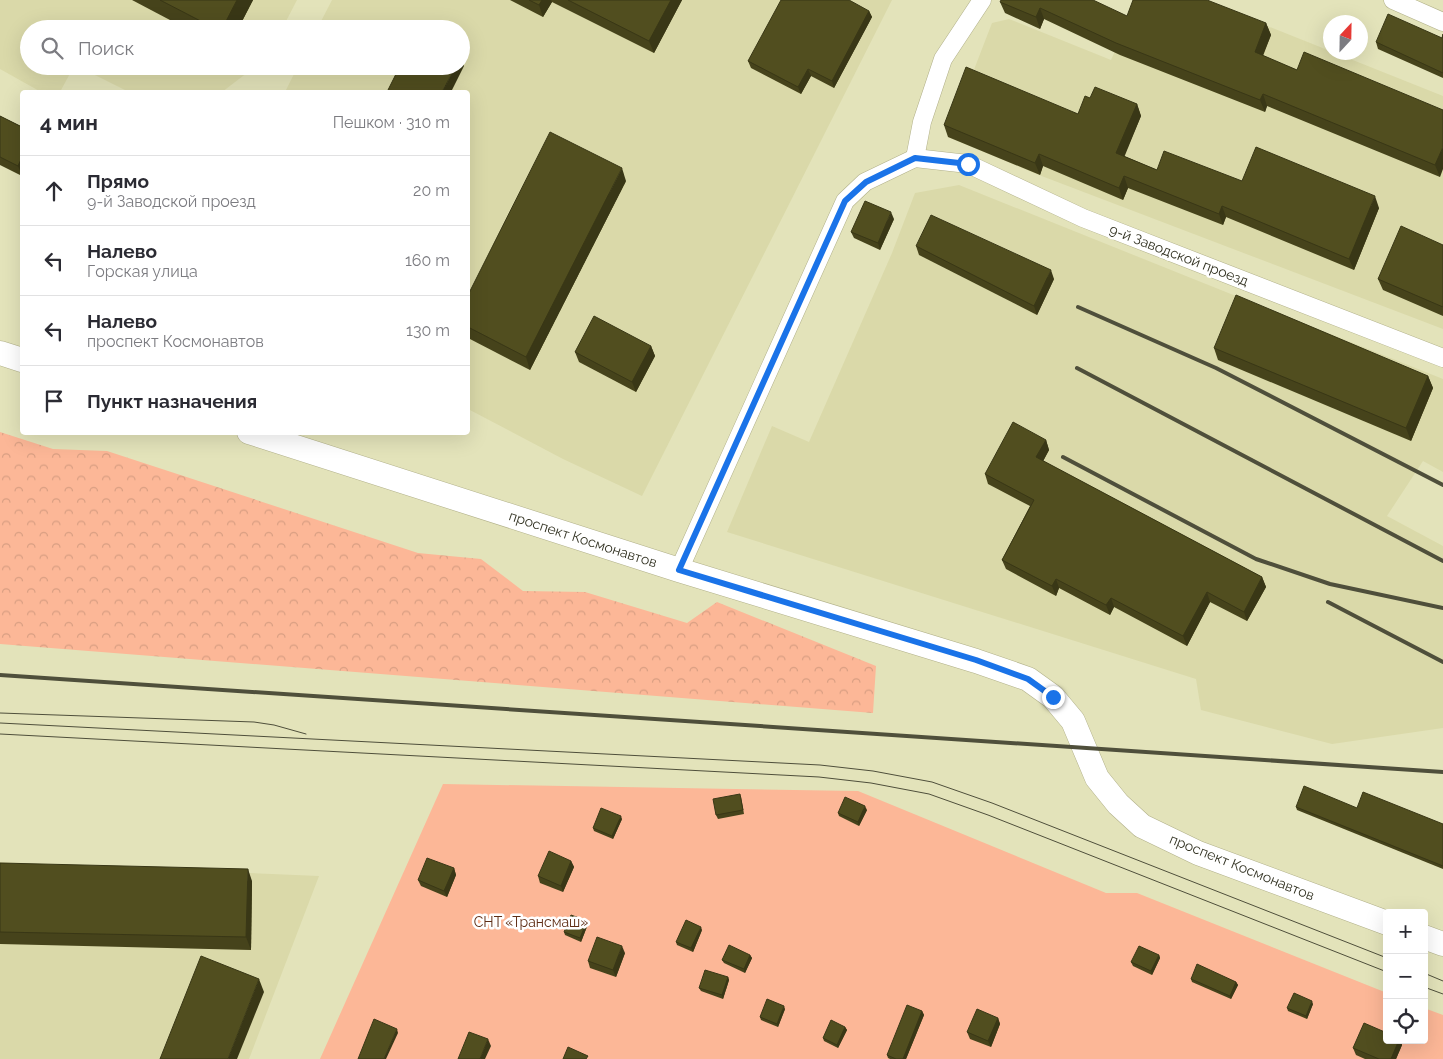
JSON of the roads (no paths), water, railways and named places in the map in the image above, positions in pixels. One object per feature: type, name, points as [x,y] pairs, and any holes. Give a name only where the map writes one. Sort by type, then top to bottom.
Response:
[{"type":"main road","points":[[0,353],[20,359]]},
{"type":"main road","name":"проспект Космонавтов","points":[[258,435],[679,570],[976,660],[1028,679],[1053,697],[1073,721],[1097,778],[1118,804],[1142,826],[1198,853],[1383,922]]},
{"type":"main road","points":[[1428,938],[1443,944]]},
{"type":"street","points":[[679,570],[845,201],[866,182],[915,158],[922,122],[943,58],[982,0]]},
{"type":"street","points":[[1392,0],[1443,22]]},
{"type":"street","name":"9-й Заводской проезд","points":[[915,158],[968,164],[1083,218],[1443,358]]},
{"type":"tram line","points":[[0,713],[254,722],[274,725],[306,734]]},
{"type":"tram line","points":[[0,723],[820,765],[873,771],[932,782],[992,803],[1383,956]]},
{"type":"tram line","points":[[0,734],[819,777],[871,783],[929,794],[988,815],[1383,970]]},
{"type":"tram line","points":[[1428,975],[1443,981]]},
{"type":"tram line","points":[[1428,988],[1443,994]]},
{"type":"railway","points":[[1078,307],[1216,368],[1443,485]]},
{"type":"railway","points":[[1077,368],[1443,561]]},
{"type":"railway","points":[[1063,457],[1256,559],[1330,584],[1443,608]]},
{"type":"railway","points":[[1328,602],[1443,662]]},
{"type":"railway","points":[[0,675],[1443,772]]},
{"type":"park label","name":"СНТ «Трансмаш»","points":[[531,922]]}]
